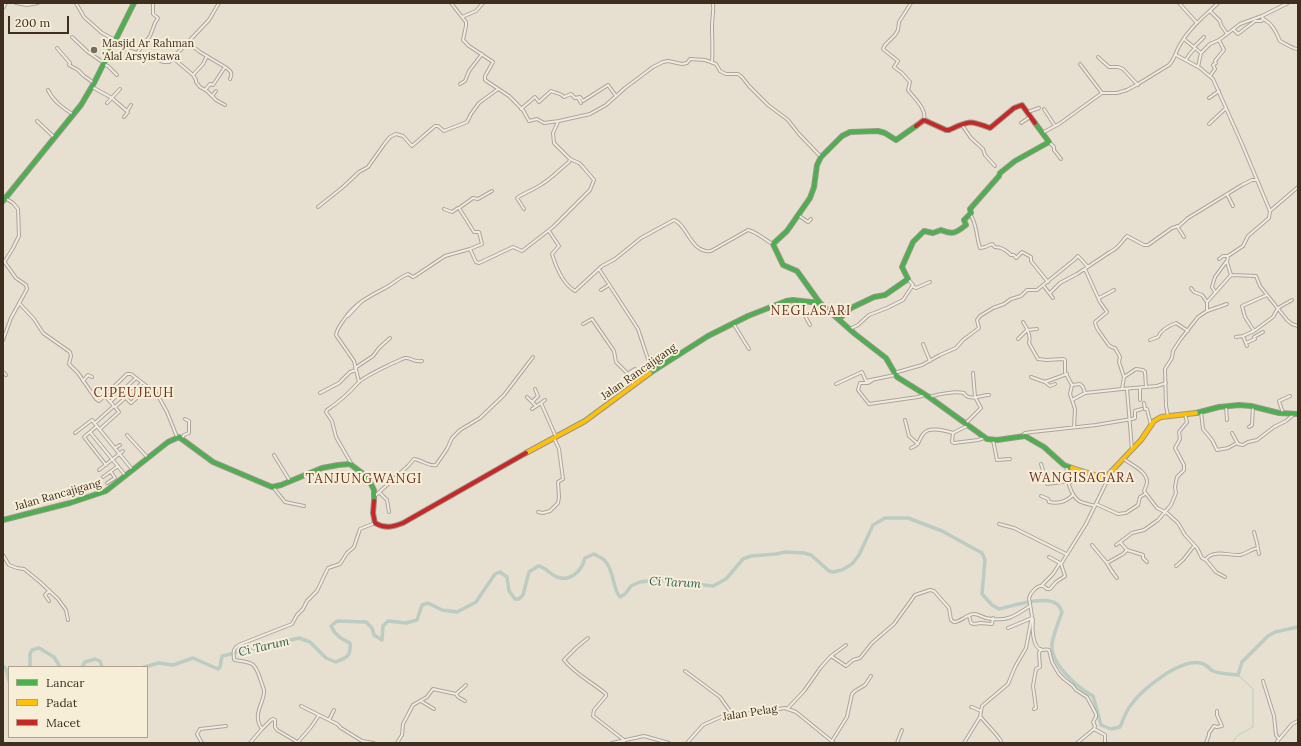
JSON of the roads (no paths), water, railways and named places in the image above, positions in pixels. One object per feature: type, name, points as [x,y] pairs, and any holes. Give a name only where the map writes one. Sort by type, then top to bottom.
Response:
[{"type":"main road","points":[[4,199],[74,115],[93,85],[134,3]]},
{"type":"main road","points":[[839,319],[851,308],[874,297],[885,295],[908,279],[902,267],[912,242],[918,236],[924,231],[933,233],[941,230],[948,233],[958,232],[965,226],[964,219],[970,214],[970,209],[1000,173],[1015,161],[1049,142],[1023,106],[1019,104],[992,127],[988,128],[980,124],[967,122],[946,131],[934,123],[924,120],[896,140],[885,133],[878,131],[850,132],[845,134],[835,141],[821,156],[817,165],[812,194],[786,231],[773,244],[783,265],[797,271],[820,303],[849,329],[886,358],[894,374],[928,396],[984,438],[993,440],[1022,436],[1028,437],[1044,447],[1062,464],[1102,478],[1111,473],[1124,459],[1141,440],[1156,419],[1239,405],[1253,406],[1284,414],[1296,414]]},
{"type":"main road","name":"Jalan Rancajigang","points":[[375,523],[381,527],[389,528],[403,523],[505,464],[585,421],[652,372],[708,336],[786,301],[799,300],[820,303]]},
{"type":"main road","points":[[180,438],[213,462],[273,488],[333,466],[347,463],[351,464],[368,479],[372,486],[375,496],[372,518],[375,523]]},
{"type":"main road","name":"Jalan Rancajigang","points":[[3,519],[102,493],[112,487],[148,458],[180,438]]},
{"type":"street","points":[[3,8],[6,3]]},
{"type":"street","points":[[16,3],[27,5],[38,3]]},
{"type":"street","points":[[76,3],[84,18],[102,33],[115,40]]},
{"type":"street","points":[[137,53],[150,36],[154,23],[158,18],[153,14],[153,3]]},
{"type":"street","points":[[113,45],[163,62],[168,62],[208,20],[219,3]]},
{"type":"street","points":[[451,3],[466,22],[463,40],[492,62],[484,80],[508,96],[522,109],[529,121],[537,119],[544,123],[590,114],[606,105],[633,81],[657,64],[668,62],[677,64],[685,63],[692,59],[705,60],[716,64],[722,73],[729,75],[738,74],[742,77],[764,101],[788,120],[799,134],[821,156]]},
{"type":"street","points":[[462,17],[474,12],[483,3]]},
{"type":"street","points":[[712,62],[714,45],[712,22],[714,15],[713,3]]},
{"type":"street","points":[[912,3],[899,22],[898,30],[895,35],[883,49],[898,61],[894,67],[910,82],[908,90],[922,108],[925,117],[924,120]]},
{"type":"street","points":[[1179,3],[1197,23]]},
{"type":"street","points":[[1042,133],[1055,126],[1102,93],[1122,92],[1138,85],[1169,65],[1176,55],[1180,43],[1197,23],[1218,3]]},
{"type":"street","points":[[1198,67],[1201,53],[1210,44],[1234,30],[1240,24],[1262,16],[1288,3]]},
{"type":"street","points":[[1210,11],[1220,21],[1227,34]]},
{"type":"street","points":[[1262,16],[1263,19],[1266,20],[1277,32],[1280,41],[1296,50],[1298,49]]},
{"type":"street","points":[[1234,30],[1238,34],[1255,21],[1261,21],[1263,19]]},
{"type":"street","points":[[72,37],[88,52],[108,66],[116,75]]},
{"type":"street","points":[[1186,60],[1204,37]]},
{"type":"street","points":[[1184,39],[1201,53]]},
{"type":"street","points":[[1210,76],[1215,69],[1213,65],[1216,63],[1215,61],[1224,50],[1219,40]]},
{"type":"street","points":[[186,42],[226,67],[232,75],[230,80]]},
{"type":"street","points":[[57,48],[70,63],[69,65],[78,70],[93,85],[112,98],[127,111]]},
{"type":"street","points":[[460,84],[464,81],[482,54]]},
{"type":"street","points":[[1176,55],[1198,67],[1210,76],[1219,91],[1270,211],[1269,218],[1248,236],[1243,246],[1228,256],[1223,256],[1219,259]]},
{"type":"street","points":[[193,75],[203,64],[207,56]]},
{"type":"street","points":[[1098,57],[1109,67],[1118,67],[1123,69],[1138,85]]},
{"type":"street","points":[[173,58],[193,75],[196,82],[216,100],[225,105]]},
{"type":"street","points":[[1080,64],[1102,93]]},
{"type":"street","points":[[205,90],[210,84],[214,85],[226,67]]},
{"type":"street","points":[[522,109],[535,97],[539,102],[551,91],[564,97],[570,94],[576,98],[580,97],[582,101],[584,101],[608,85],[616,96]]},
{"type":"street","points":[[107,103],[120,89]]},
{"type":"street","points":[[318,206],[343,187],[359,172],[368,167],[391,137],[396,134],[402,136],[412,146],[434,126],[438,126],[444,131],[465,123],[469,120],[471,114],[479,103],[498,89]]},
{"type":"street","points":[[48,90],[53,100],[58,105],[74,115]]},
{"type":"street","points":[[1209,98],[1219,91]]},
{"type":"street","points":[[212,96],[216,92]]},
{"type":"street","points":[[578,98],[581,103]]},
{"type":"street","points":[[124,117],[131,105]]},
{"type":"street","points":[[1027,113],[1039,108]]},
{"type":"street","points":[[1209,124],[1226,108]]},
{"type":"street","points":[[1044,109],[1055,126]]},
{"type":"street","points":[[1021,123],[1030,117]]},
{"type":"street","points":[[37,121],[55,138]]},
{"type":"street","points":[[470,249],[476,262],[481,263],[514,247],[522,251],[548,231],[585,195],[594,180],[583,166],[570,159],[554,143],[553,133],[559,121]]},
{"type":"street","points":[[962,124],[971,138],[983,149],[985,155],[996,166]]},
{"type":"street","points":[[1049,142],[1054,147],[1054,150],[1061,159]]},
{"type":"street","points":[[524,209],[517,198],[523,193],[542,184],[569,162],[570,159]]},
{"type":"street","points":[[1050,293],[1060,283],[1118,248],[1127,236],[1146,245],[1154,242],[1172,228],[1242,184],[1252,180],[1257,180]]},
{"type":"street","points":[[1270,211],[1298,187]]},
{"type":"street","points":[[444,209],[452,212],[473,198],[477,199],[492,191]]},
{"type":"street","points":[[1227,194],[1233,206]]},
{"type":"street","points":[[3,340],[8,323],[26,291],[26,285],[17,279],[4,260],[13,248],[19,236],[18,209],[13,203],[4,199]]},
{"type":"street","points":[[359,382],[352,358],[336,335],[341,324],[355,305],[407,274],[415,276],[445,256],[470,249],[481,244],[479,232],[473,232],[458,208]]},
{"type":"street","points":[[970,214],[976,224],[977,240],[980,248],[992,244],[995,247],[1014,255],[1016,258],[1022,252],[1030,255],[1031,260],[1048,282]]},
{"type":"street","points":[[798,215],[808,222],[811,219]]},
{"type":"street","points":[[548,231],[559,246],[552,254],[558,271],[573,290],[576,290],[599,269],[615,259],[641,238],[674,220],[679,223],[693,244],[705,251],[711,251],[750,230],[773,244]]},
{"type":"street","points":[[1177,226],[1184,237]]},
{"type":"street","points":[[990,395],[967,397],[964,393],[960,392],[869,404],[858,390],[860,383],[868,383],[873,380],[922,366],[940,355],[956,348],[963,340],[979,328],[977,320],[984,313],[1004,304],[1011,299],[1021,296],[1027,290],[1035,291],[1048,282],[1078,256],[1086,268],[1107,312],[1095,322],[1096,327],[1108,345],[1111,348],[1115,348],[1120,356],[1119,362],[1124,377],[1122,389]]},
{"type":"street","points":[[1215,292],[1212,287],[1214,278],[1227,261],[1228,256]]},
{"type":"street","points":[[1227,261],[1231,275]]},
{"type":"street","points":[[599,269],[638,329],[652,372]]},
{"type":"street","points":[[1207,311],[1208,302],[1231,275],[1255,275],[1260,285],[1289,322],[1298,326]]},
{"type":"street","points":[[908,279],[912,283],[912,286]]},
{"type":"street","points":[[912,286],[916,288],[930,282]]},
{"type":"street","points":[[600,290],[609,285]]},
{"type":"street","points":[[1043,285],[1053,298]]},
{"type":"street","points":[[849,329],[858,325],[869,315],[903,300],[912,286]]},
{"type":"street","points":[[1191,288],[1194,292],[1202,294],[1208,302]]},
{"type":"street","points":[[1099,298],[1114,290]]},
{"type":"street","points":[[1254,330],[1245,317],[1242,306],[1268,295]]},
{"type":"street","points":[[799,300],[810,325]]},
{"type":"street","points":[[1236,337],[1244,336],[1271,319],[1278,308],[1292,300]]},
{"type":"street","points":[[19,303],[34,319],[43,333],[70,352],[71,356],[69,364],[97,400],[100,400],[127,374],[132,374],[158,395],[180,438],[189,433],[189,421],[185,419]]},
{"type":"street","points":[[1168,416],[1166,406],[1165,369],[1172,358],[1176,346],[1194,322],[1207,311],[1227,304]]},
{"type":"street","points":[[583,324],[592,319],[614,352],[616,362],[627,374],[634,385]]},
{"type":"street","points":[[1023,322],[1030,340],[1029,343],[1038,359],[1064,360],[1066,362],[1065,371],[1072,385],[1070,394],[1075,409],[1074,427]]},
{"type":"street","points":[[1150,340],[1158,337],[1159,333],[1164,329],[1176,323],[1188,331]]},
{"type":"street","points":[[733,324],[749,349]]},
{"type":"street","points":[[1018,339],[1027,330],[1036,329]]},
{"type":"street","points":[[1246,343],[1255,339],[1254,337],[1263,332]]},
{"type":"street","points":[[1244,336],[1247,346]]},
{"type":"street","points":[[320,393],[339,383],[350,372],[373,356],[390,338]]},
{"type":"street","points":[[923,344],[930,361]]},
{"type":"street","points":[[375,496],[414,459],[436,465],[443,456],[452,438],[460,430],[480,418],[504,395],[533,357]]},
{"type":"street","points":[[351,464],[336,437],[332,421],[326,412],[352,391],[359,382],[385,367],[402,359],[410,358],[415,362],[422,361]]},
{"type":"street","points":[[1124,377],[1136,369],[1143,370],[1145,372],[1146,387]]},
{"type":"street","points":[[627,374],[635,370]]},
{"type":"street","points":[[3,372],[6,375]]},
{"type":"street","points":[[836,384],[862,372],[866,380],[873,380]]},
{"type":"street","points":[[912,448],[918,444],[924,433],[928,431],[942,430],[953,433],[961,430],[981,408],[975,397],[974,373]]},
{"type":"street","points":[[630,379],[640,374]]},
{"type":"street","points":[[1045,382],[1067,374]]},
{"type":"street","points":[[83,381],[88,375],[92,377]]},
{"type":"street","points":[[1031,377],[1045,382],[1050,386],[1055,384]]},
{"type":"street","points":[[110,402],[136,378]]},
{"type":"street","points":[[95,424],[142,383]]},
{"type":"street","points":[[1072,385],[1080,384],[1085,393]]},
{"type":"street","points":[[1072,400],[1085,393],[1166,384]]},
{"type":"street","points":[[126,398],[131,403],[149,387]]},
{"type":"street","points":[[1140,388],[1140,400]]},
{"type":"street","points":[[532,402],[538,396],[535,389]]},
{"type":"street","points":[[1127,389],[1132,450]]},
{"type":"street","points":[[100,430],[119,412],[104,396]]},
{"type":"street","points":[[1284,414],[1279,402],[1290,396]]},
{"type":"street","points":[[527,397],[536,406]]},
{"type":"street","points":[[532,409],[545,400]]},
{"type":"street","points":[[538,512],[543,513],[551,511],[557,504],[559,500],[558,482],[563,480],[559,449],[541,403]]},
{"type":"street","points":[[1144,403],[1151,426]]},
{"type":"street","points":[[1226,406],[1226,420]]},
{"type":"street","points":[[1249,427],[1252,425],[1253,406]]},
{"type":"street","points":[[1022,436],[1026,433],[1032,432],[1129,420],[1134,418],[1135,411],[1142,409]]},
{"type":"street","points":[[1201,412],[1202,429],[1212,440],[1217,450],[1228,448],[1238,443]]},
{"type":"street","points":[[1116,544],[1132,533],[1144,530],[1156,522],[1171,505],[1176,494],[1175,487],[1177,477],[1184,470],[1184,465],[1175,448],[1180,439],[1180,431],[1187,422],[1185,414]]},
{"type":"street","points":[[1232,434],[1238,443],[1243,445],[1257,440],[1275,426],[1296,414]]},
{"type":"street","points":[[75,433],[92,420],[131,468]]},
{"type":"street","points":[[905,420],[908,435],[918,444]]},
{"type":"street","points":[[97,426],[83,438],[106,465]]},
{"type":"street","points":[[90,432],[125,475]]},
{"type":"street","points":[[953,433],[953,443],[984,438]]},
{"type":"street","points":[[127,435],[148,458]]},
{"type":"street","points":[[993,440],[997,460],[1010,460]]},
{"type":"street","points":[[115,448],[120,444]]},
{"type":"street","points":[[99,470],[123,451]]},
{"type":"street","points":[[274,455],[290,481]]},
{"type":"street","points":[[1124,459],[1146,477],[1147,483],[1144,490],[1145,494],[1157,508],[1165,512],[1178,523],[1197,548],[1201,557],[1206,560],[1214,570],[1225,577]]},
{"type":"street","points":[[1041,464],[1047,484],[1069,482],[1078,479],[1081,471]]},
{"type":"street","points":[[104,477],[118,466]]},
{"type":"street","points":[[1067,466],[1066,471],[1073,495],[1080,501],[1118,514],[1126,513],[1138,505],[1140,497],[1145,494]]},
{"type":"street","points":[[107,483],[115,478],[110,472]]},
{"type":"street","points":[[1041,649],[1033,636],[1029,598],[1031,593],[1041,586],[1053,574],[1083,528],[1111,473]]},
{"type":"street","points":[[273,488],[285,502],[304,506]]},
{"type":"street","points":[[379,492],[387,500],[388,512]]},
{"type":"street","points":[[1041,496],[1048,499],[1049,502],[1058,504],[1067,500],[1073,495]]},
{"type":"street","points":[[262,729],[258,723],[258,715],[264,690],[257,668],[252,663],[235,660],[235,647],[292,624],[307,601],[318,591],[328,567],[340,564],[347,553],[354,547],[360,529],[375,523]]},
{"type":"street","points":[[999,524],[1014,528],[1066,554]]},
{"type":"street","points":[[1254,532],[1258,543],[1259,554]]},
{"type":"street","points":[[1120,542],[1128,550],[1143,554],[1143,558],[1147,562]]},
{"type":"street","points":[[1092,545],[1107,563],[1112,574],[1116,578]]},
{"type":"street","points":[[1176,566],[1194,546]]},
{"type":"street","points":[[1206,560],[1208,557],[1219,554],[1241,555],[1258,548]]},
{"type":"street","points":[[1107,563],[1128,550]]},
{"type":"street","points":[[3,555],[8,563],[17,568],[24,569],[40,582],[64,606],[68,615],[68,620]]},
{"type":"street","points":[[1041,586],[1049,589],[1064,577],[1065,574],[1060,563],[1049,557]]},
{"type":"street","points":[[831,656],[846,666],[853,660],[860,658],[872,643],[894,624],[915,595],[930,590],[934,591],[949,608],[952,622],[959,621],[974,614],[993,618],[1010,618],[1030,606]]},
{"type":"street","points":[[48,591],[45,595],[49,601]]},
{"type":"street","points":[[969,616],[971,623],[974,624],[992,624],[993,618]]},
{"type":"street","points":[[1008,628],[1032,617]]},
{"type":"street","points":[[964,743],[980,716],[984,703],[1009,682],[1014,668],[1026,647],[1032,617]]},
{"type":"street","points":[[588,638],[576,647],[564,660],[584,679],[606,694],[594,710],[592,716],[624,742]]},
{"type":"street","points":[[788,708],[804,691],[831,656],[846,645]]},
{"type":"street","points":[[1034,709],[1036,708],[1033,683],[1036,669],[1040,667],[1039,654],[1041,649]]},
{"type":"street","points":[[1041,649],[1049,650],[1052,662],[1062,677],[1073,685],[1076,690],[1087,697],[1096,714],[1092,722],[1095,726],[1094,729]]},
{"type":"street","points":[[685,671],[720,698],[732,715]]},
{"type":"street","points":[[833,743],[847,717],[852,694],[865,685],[871,676]]},
{"type":"street","points":[[1263,681],[1274,716],[1276,735],[1279,739]]},
{"type":"street","points":[[456,694],[466,685]]},
{"type":"street","points":[[397,743],[402,735],[403,724],[413,705],[427,697],[434,689],[456,694],[459,698],[465,701]]},
{"type":"street","points":[[421,701],[434,709]]},
{"type":"street","points":[[301,706],[337,724],[348,733],[362,741],[374,743]]},
{"type":"street","points":[[971,707],[981,710]]},
{"type":"street","name":"Jalan Pelag","points":[[687,743],[703,725],[723,716],[788,708],[800,715],[833,743]]},
{"type":"street","points":[[329,720],[334,710]]},
{"type":"street","points":[[1206,743],[1210,734],[1209,733],[1214,726],[1222,726],[1217,711]]},
{"type":"street","points":[[250,743],[273,719],[275,720],[275,728],[277,730],[299,743],[318,715]]},
{"type":"street","points":[[980,716],[997,734],[1001,741]]},
{"type":"street","points":[[1276,743],[1292,724],[1298,721]]},
{"type":"street","points":[[202,743],[197,734],[200,729],[226,726]]},
{"type":"street","points":[[1077,743],[1094,729]]},
{"type":"street","points":[[1094,729],[1105,735],[1105,743]]},
{"type":"street","points":[[897,743],[902,730]]},
{"type":"street","points":[[612,743],[624,742],[646,736],[669,743]]},
{"type":"waterway","name":"Ci Tarum","points":[[148,666],[159,663],[173,665],[193,658],[218,669],[220,667],[222,656],[299,638],[310,642],[326,658],[336,662],[348,656],[350,651],[350,643],[334,632],[331,626],[337,621],[366,622],[372,628],[374,635],[382,640],[383,626],[388,621],[406,623],[417,620],[422,605],[428,603],[442,610],[457,612],[476,602],[495,574],[500,572],[507,577],[509,591],[515,599],[519,599],[523,595],[529,572],[538,566],[557,577],[571,577],[581,567],[585,558],[594,554],[603,559],[608,565],[616,590],[620,597],[625,594],[631,586],[640,582],[656,580],[713,586],[726,579],[743,559],[751,556],[785,552],[811,555],[829,571],[833,572],[842,570],[852,564],[859,555],[873,525],[885,518],[908,518],[942,531],[982,553],[985,560],[982,594],[992,605],[999,609],[1037,601],[1057,604],[1062,612],[1052,644],[1055,659],[1073,681],[1093,696],[1101,725],[1111,729],[1120,727],[1129,707],[1136,698],[1162,676],[1172,670],[1192,663],[1200,663],[1216,672],[1238,675],[1242,662],[1268,636],[1275,632],[1298,627]]},
{"type":"waterway","name":"Ci Tarum","points":[[30,666],[30,654],[32,650],[39,648],[54,657],[59,666]]},
{"type":"waterway","name":"Ci Tarum","points":[[83,666],[85,662],[95,659],[100,661],[102,666]]},
{"type":"waterway","name":"Ci Tarum","points":[[3,666],[6,669],[8,677]]},
{"type":"waterway","points":[[1232,743],[1238,735],[1253,727],[1253,689],[1238,675]]},
{"type":"place","name":"Masjid Ar Rahman 'Alal Arsyistawa","points":[[94,50]]},
{"type":"district","name":"NEGLASARI","points":[[811,311]]},
{"type":"district","name":"CIPEUJEUH","points":[[134,393]]},
{"type":"district","name":"WANGISAGARA","points":[[1082,478]]},
{"type":"district","name":"TANJUNGWANGI","points":[[364,479]]}]
